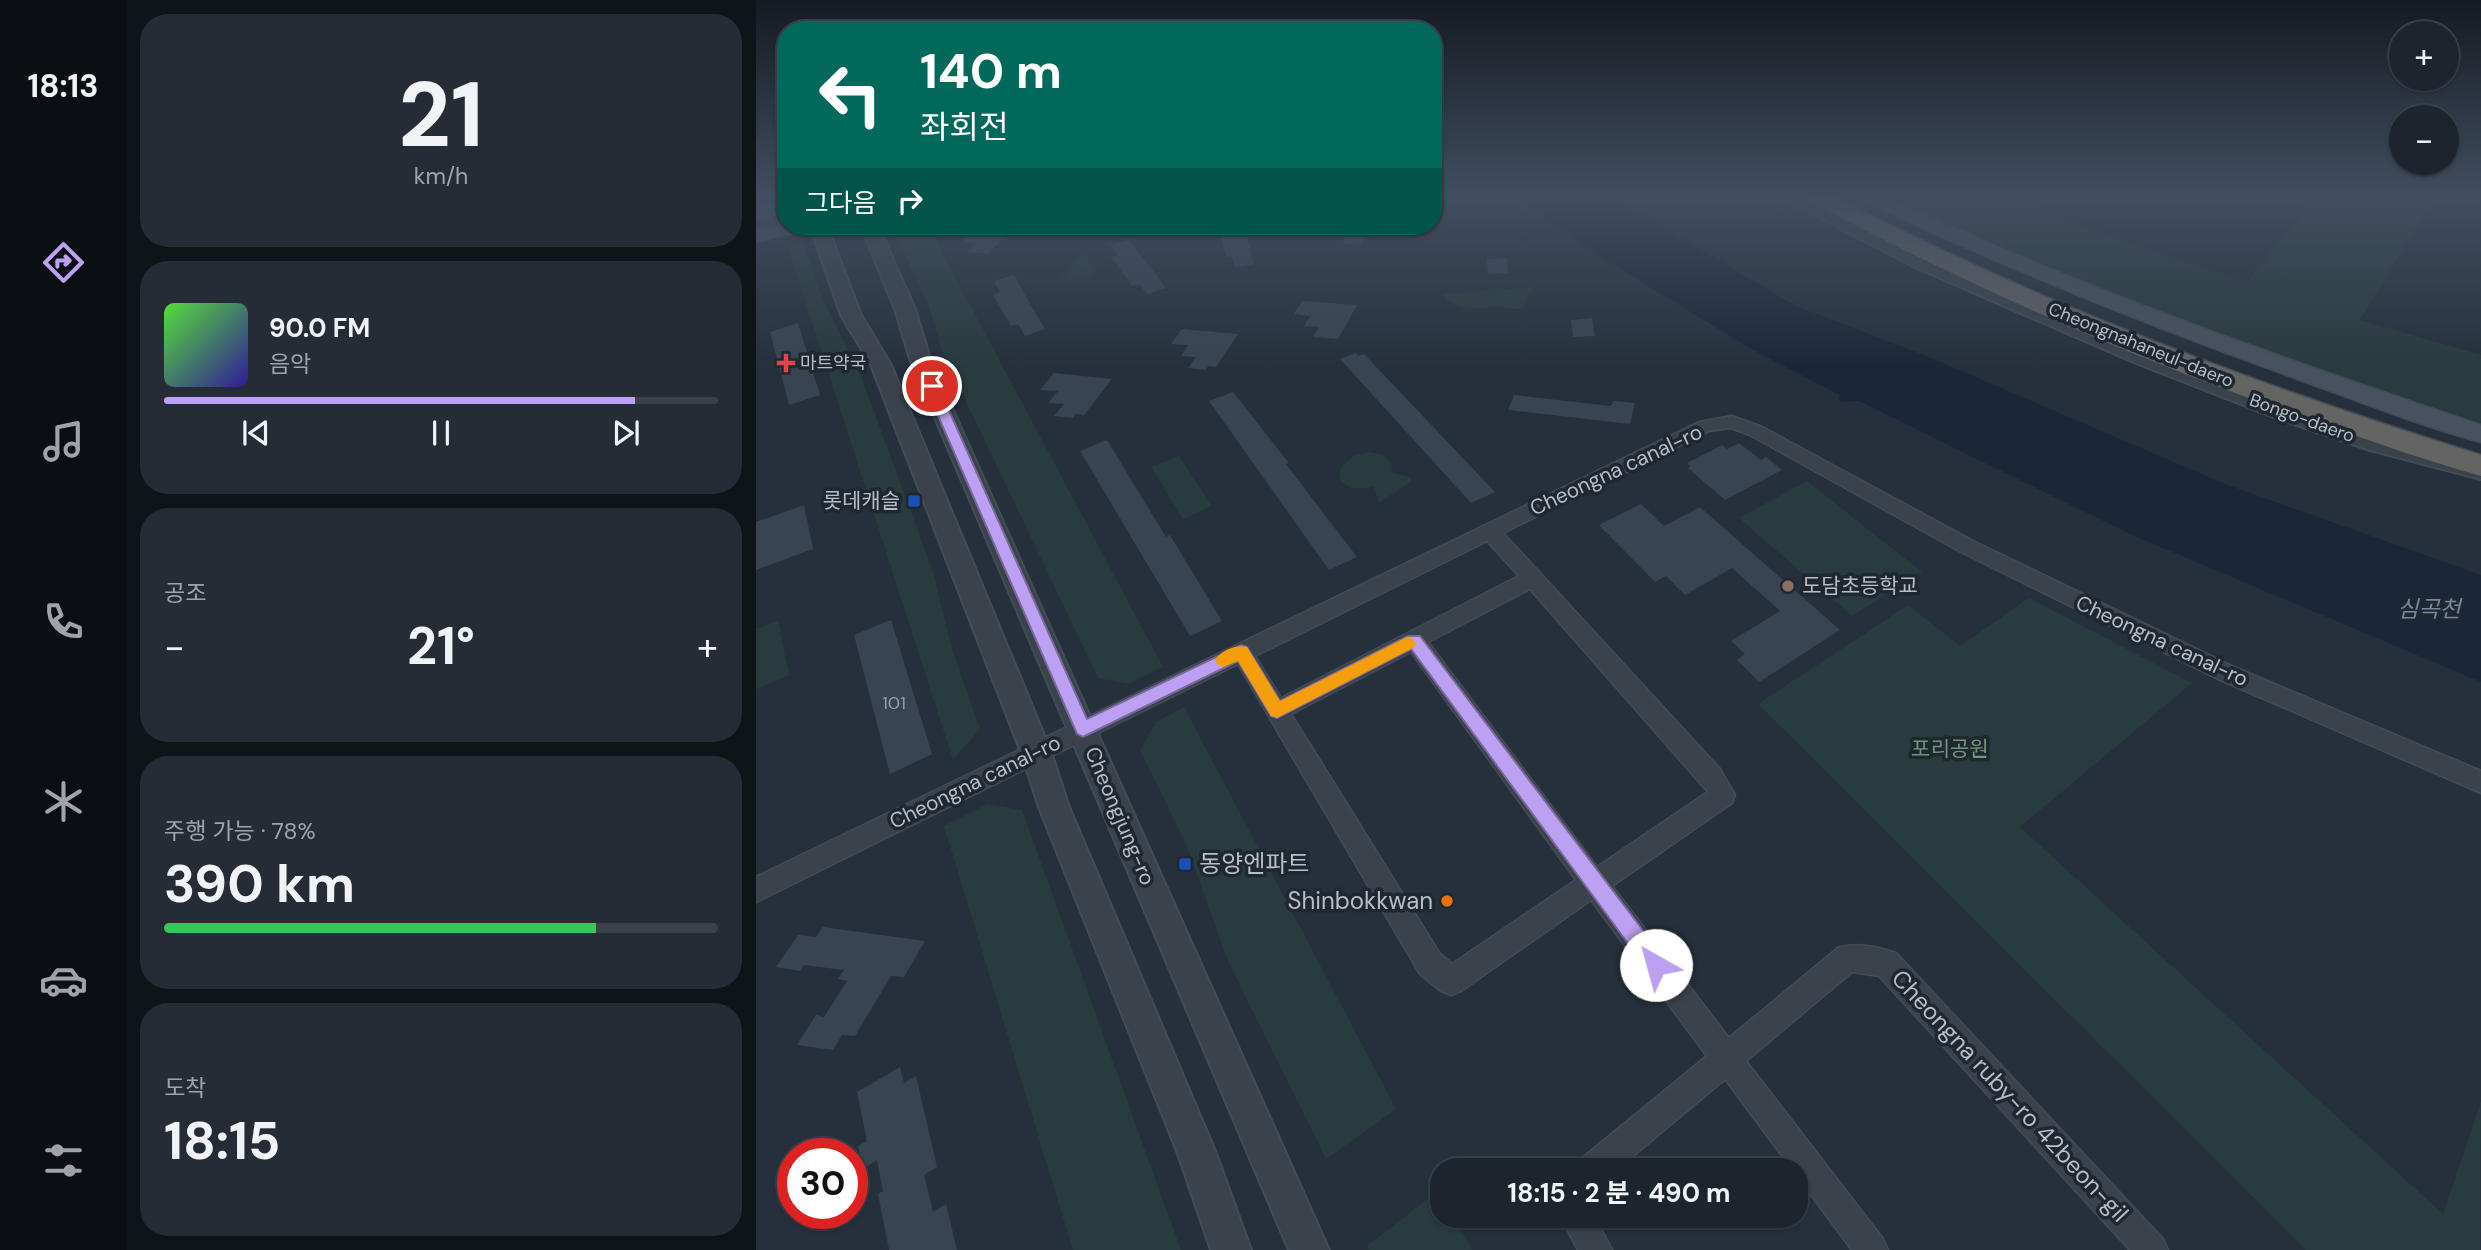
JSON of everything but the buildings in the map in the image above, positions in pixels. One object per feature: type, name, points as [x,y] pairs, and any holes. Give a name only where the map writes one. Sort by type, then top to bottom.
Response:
[{"type":"highway","name":"Cheongnahaneul-daero","points":[[1926,252],[2071,318],[2244,385],[2481,469]]},
{"type":"highway","name":"Cheongnahaneul-daero","points":[[1963,252],[2212,352],[2353,404],[2481,440]]},
{"type":"highway","points":[[2071,318],[2287,414]]},
{"type":"highway","points":[[2444,462],[2481,479]]},
{"type":"main road","name":"Bongo-daero","points":[[1991,252],[2194,334],[2481,434]]},
{"type":"street","points":[[828,252],[851,315],[881,365],[1036,752],[1054,807],[1196,1151],[1231,1250]]},
{"type":"street","name":"Cheongjung-ro","points":[[880,252],[905,309],[920,359],[1309,1250]]},
{"type":"street","name":"Bongo-daero","points":[[1900,252],[2014,305],[2143,359],[2287,414],[2378,444],[2481,469]]},
{"type":"street","name":"Cheongna canal-ro","points":[[756,890],[1705,426],[1732,422],[1756,431],[1968,547],[2214,667],[2481,782]]},
{"type":"street","points":[[1241,652],[1430,964],[1451,981],[1592,882],[1723,795],[1712,776],[1489,530]]},
{"type":"street","points":[[1277,711],[1533,578]]},
{"type":"street","points":[[1414,640],[1592,882],[1872,1250]]},
{"type":"street","name":"Cheongna ruby-ro 42beon-gil","points":[[1606,1158],[1848,958],[1886,963],[2152,1250]]},
{"type":"street","points":[[1583,1228],[1596,1250]]},
{"type":"green space","points":[[790,252],[807,252],[823,300],[861,376],[933,572],[952,649],[980,729],[953,760]]},
{"type":"green space","points":[[904,252],[942,252],[1163,667],[1129,684],[1098,678],[942,351],[928,304]]},
{"type":"green space","points":[[1083,252],[1096,272],[1083,280],[1060,281]]},
{"type":"green space","points":[[2011,252],[2157,252],[2246,283],[2271,252],[2401,252],[2360,320],[2481,355],[2481,423],[2178,320]]},
{"type":"green space","points":[[1536,287],[1525,298],[1524,307],[1515,309],[1463,308],[1456,306],[1442,294]]},
{"type":"green space","points":[[1368,452],[1383,455],[1392,463],[1391,473],[1407,476],[1412,481],[1379,503],[1374,486],[1350,487],[1342,482],[1339,477],[1341,466],[1354,456]]},
{"type":"green space","points":[[1179,456],[1212,506],[1183,519],[1151,467]]},
{"type":"green space","points":[[1807,481],[1922,572],[1852,616],[1739,518]]},
{"type":"green space","name":"포리공원","points":[[2029,598],[2192,683],[2020,827],[2443,1214],[2481,1102],[2480,1250],[2306,1250],[1758,704],[1908,605],[1960,646]]},
{"type":"green space","points":[[778,621],[789,675],[756,689],[756,629]]},
{"type":"green space","points":[[1184,707],[1396,1109],[1326,1159],[1228,961],[1186,844],[1140,750],[1156,722]]},
{"type":"green space","points":[[988,804],[1022,810],[1181,1250],[1073,1250],[944,826]]},
{"type":"green space","points":[[1430,1197],[1430,1228],[1460,1228],[1472,1250],[1369,1250],[1367,1246]]},
{"type":"water","name":"심곡천","points":[[1594,252],[1705,252],[1796,306],[1929,357],[2225,484],[2481,575],[2481,682],[2132,535],[1859,401],[1841,402],[1838,398],[1840,395],[1751,349]]},
{"type":"slow traffic","points":[[1223,660],[1241,652],[1277,711],[1407,644]]},
{"type":"place","name":"마트약국","points":[[786,363]]},
{"type":"place","name":"롯데캐슬","points":[[914,501]]},
{"type":"place","name":"도담초등학교","points":[[1788,586]]},
{"type":"place","name":"동양엔파트","points":[[1185,864]]},
{"type":"place","name":"Shinbokkwan","points":[[1447,901]]},
{"type":"route","points":[[932,386],[1083,729],[1241,652],[1277,711],[1414,640],[1656,965]]}]
